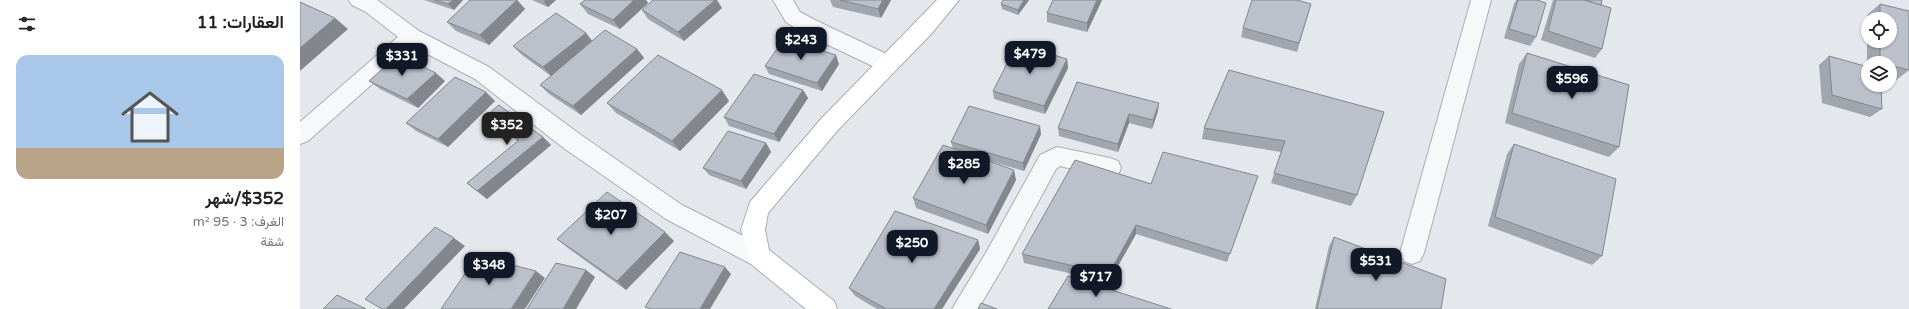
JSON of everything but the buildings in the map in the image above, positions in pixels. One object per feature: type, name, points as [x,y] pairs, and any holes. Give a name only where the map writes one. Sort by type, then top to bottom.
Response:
[{"type":"street","points":[[359,0],[372,7],[412,38],[482,73],[573,142],[674,212],[759,256],[825,309]]},
{"type":"street","points":[[783,0],[793,17],[810,27],[888,64]]},
{"type":"street","points":[[759,256],[753,230],[758,209],[829,125],[949,0]]},
{"type":"street","points":[[1412,253],[1481,0]]},
{"type":"street","points":[[300,136],[412,38]]},
{"type":"street","points":[[964,309],[995,259],[1048,162],[1057,156],[1061,156],[1110,168]]}]
